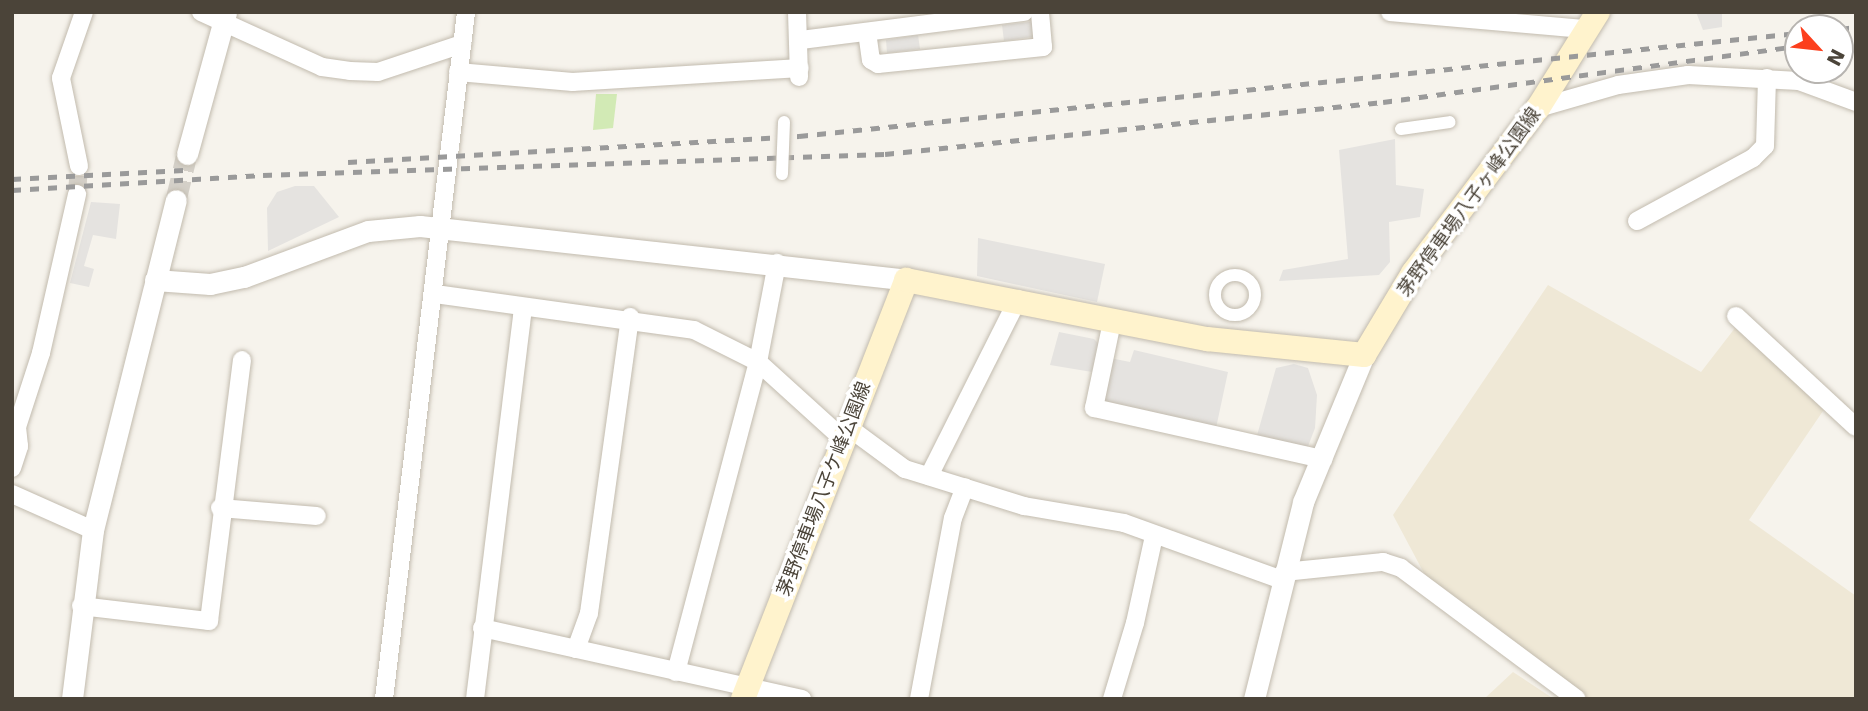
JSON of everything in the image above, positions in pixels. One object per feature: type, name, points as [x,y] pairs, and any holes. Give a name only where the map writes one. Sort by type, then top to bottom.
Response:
[{"type":"main road","name":"茅野停車場八子ヶ峰公園線","points":[[1364,355],[1413,273],[1496,157],[1538,108],[1592,21]]},
{"type":"main road","points":[[906,280],[1018,299],[1112,322],[1238,344],[1364,355]]},
{"type":"main road","name":"茅野停車場八子ケ峰公園線","points":[[745,693],[906,280]]},
{"type":"street","points":[[79,166],[61,79],[84,12]]},
{"type":"street","points":[[201,12],[225,17],[321,67],[349,71],[378,72],[462,44]]},
{"type":"street","points":[[384,699],[435,294],[466,12]]},
{"type":"street","points":[[458,72],[573,82],[799,74],[800,40],[796,12]]},
{"type":"street","points":[[800,40],[1024,12]]},
{"type":"street","points":[[867,32],[871,60],[878,64],[1043,47],[1040,12]]},
{"type":"street","points":[[1390,12],[1592,21]]},
{"type":"street","points":[[187,154],[225,17]]},
{"type":"street","points":[[1538,108],[1618,85],[1688,75],[1799,81],[1856,103]]},
{"type":"street","points":[[1637,221],[1753,158],[1765,146],[1767,78]]},
{"type":"street","points":[[782,174],[784,122]]},
{"type":"street","points":[[1401,129],[1450,122]]},
{"type":"street","points":[[12,468],[19,446],[17,427],[41,354],[77,194]]},
{"type":"street","points":[[72,699],[81,606],[93,530],[176,200]]},
{"type":"street","points":[[155,280],[210,284],[244,277],[368,231],[442,228],[778,263],[906,280]]},
{"type":"street","points":[[676,672],[758,362],[778,263]]},
{"type":"street","points":[[435,294],[523,308],[630,317],[694,330],[758,362],[846,433],[892,462],[1024,506],[1124,523],[1154,536],[1283,576],[1383,562],[1401,568],[1577,699]]},
{"type":"street","points":[[929,476],[1018,299]]},
{"type":"street","points":[[475,699],[482,628],[503,494],[523,308]]},
{"type":"street","points":[[1736,316],[1856,427]]},
{"type":"street","points":[[576,649],[589,613],[630,317]]},
{"type":"street","points":[[1112,322],[1094,408],[1323,459]]},
{"type":"street","points":[[1254,699],[1303,502],[1364,355]]},
{"type":"street","points":[[81,606],[209,621],[220,508],[242,360]]},
{"type":"street","points":[[919,699],[953,518],[965,487]]},
{"type":"street","points":[[12,494],[93,530]]},
{"type":"street","points":[[220,508],[317,516]]},
{"type":"street","points":[[1112,699],[1135,624],[1154,536]]},
{"type":"street","points":[[482,628],[676,672],[745,693],[802,699]]},
{"type":"shaded area","points":[[1696,12],[1722,12],[1722,27],[1703,30]]},
{"type":"shaded area","points":[[1037,21],[1038,36],[1004,41],[1002,25]]},
{"type":"shaded area","points":[[918,35],[920,49],[887,53],[886,40]]},
{"type":"shaded area","points":[[1395,139],[1396,185],[1424,189],[1420,217],[1389,222],[1390,262],[1379,275],[1279,281],[1283,270],[1348,259],[1339,150]]},
{"type":"shaded area","points":[[295,186],[314,186],[339,217],[268,251],[267,208],[277,192]]},
{"type":"shaded area","points":[[91,202],[120,204],[116,239],[93,235],[84,266],[94,269],[89,287],[70,283]]},
{"type":"shaded area","points":[[978,238],[1105,264],[1097,302],[977,276]]},
{"type":"shaded area","points":[[1548,285],[1701,372],[1735,328],[1825,408],[1749,520],[1856,596],[1856,699],[1587,699],[1426,577],[1393,515]]},
{"type":"shaded area","points":[[1059,332],[1094,339],[1100,345],[1092,372],[1050,365]]},
{"type":"shaded area","points":[[1134,350],[1228,372],[1216,428],[1099,404],[1110,358],[1130,362]]},
{"type":"shaded area","points":[[1294,364],[1308,368],[1317,395],[1315,428],[1307,449],[1256,439],[1276,368]]},
{"type":"shaded area","points":[[1513,672],[1554,699],[1484,699]]},
{"type":"green space","points":[[596,94],[617,94],[613,128],[593,130]]},
{"type":"tunnel","points":[[176,200],[187,154]]},
{"type":"tunnel","points":[[77,194],[79,166]]},
{"type":"railway","points":[[348,162],[799,136],[1784,34]]},
{"type":"railway","points":[[12,190],[263,175],[885,154],[1383,102],[1784,48]]},
{"type":"railway","points":[[12,179],[184,170]]}]
